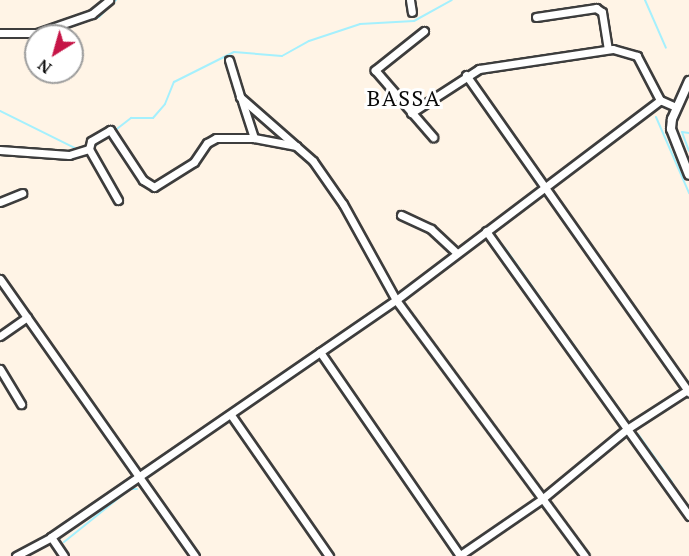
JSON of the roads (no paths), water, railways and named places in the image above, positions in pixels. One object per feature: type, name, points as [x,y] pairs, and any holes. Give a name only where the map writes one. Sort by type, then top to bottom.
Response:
[{"type":"street","points":[[0,33],[37,33],[92,14],[109,0]]},
{"type":"street","points":[[411,0],[412,12]]},
{"type":"street","points":[[536,18],[596,8],[602,12],[608,49]]},
{"type":"street","points":[[424,31],[375,70],[433,137]]},
{"type":"street","points":[[411,112],[466,75],[492,67],[608,49],[623,49],[637,56],[660,100],[676,107]]},
{"type":"street","points":[[229,60],[236,88],[254,138]]},
{"type":"street","points":[[320,352],[460,556],[542,499],[627,429],[688,391],[466,75]]},
{"type":"street","points":[[689,81],[676,107],[671,129],[689,175]]},
{"type":"street","points":[[236,88],[245,103],[299,146],[343,204],[396,300],[585,556]]},
{"type":"street","points":[[16,556],[51,537],[231,416],[396,300],[660,100]]},
{"type":"street","points":[[118,200],[89,149],[91,141],[112,130],[143,180],[154,187],[198,159],[211,140],[254,138],[299,146]]},
{"type":"street","points":[[0,150],[69,154],[89,149]]},
{"type":"street","points":[[0,202],[22,193]]},
{"type":"street","points":[[401,215],[431,229],[457,253]]},
{"type":"street","points":[[486,231],[689,516]]},
{"type":"street","points":[[0,279],[195,556]]},
{"type":"street","points":[[0,336],[27,317]]},
{"type":"street","points":[[0,369],[21,404]]},
{"type":"street","points":[[231,416],[329,556]]},
{"type":"street","points":[[51,537],[64,556]]},
{"type":"waterway","points":[[79,24],[99,17],[116,0]]},
{"type":"waterway","points":[[91,149],[131,118],[153,118],[165,104],[174,82],[234,52],[282,56],[309,41],[360,24],[414,21],[452,0]]},
{"type":"waterway","points":[[645,0],[666,48]]},
{"type":"waterway","points":[[0,111],[77,149]]},
{"type":"waterway","points":[[656,117],[689,193]]},
{"type":"waterway","points":[[689,133],[682,132],[689,151]]},
{"type":"waterway","points":[[505,248],[556,320]]},
{"type":"waterway","points":[[563,330],[628,421]]},
{"type":"waterway","points":[[638,434],[672,482]]},
{"type":"waterway","points":[[64,542],[130,489],[137,489]]},
{"type":"district","name":"BASSA","points":[[404,98]]}]
